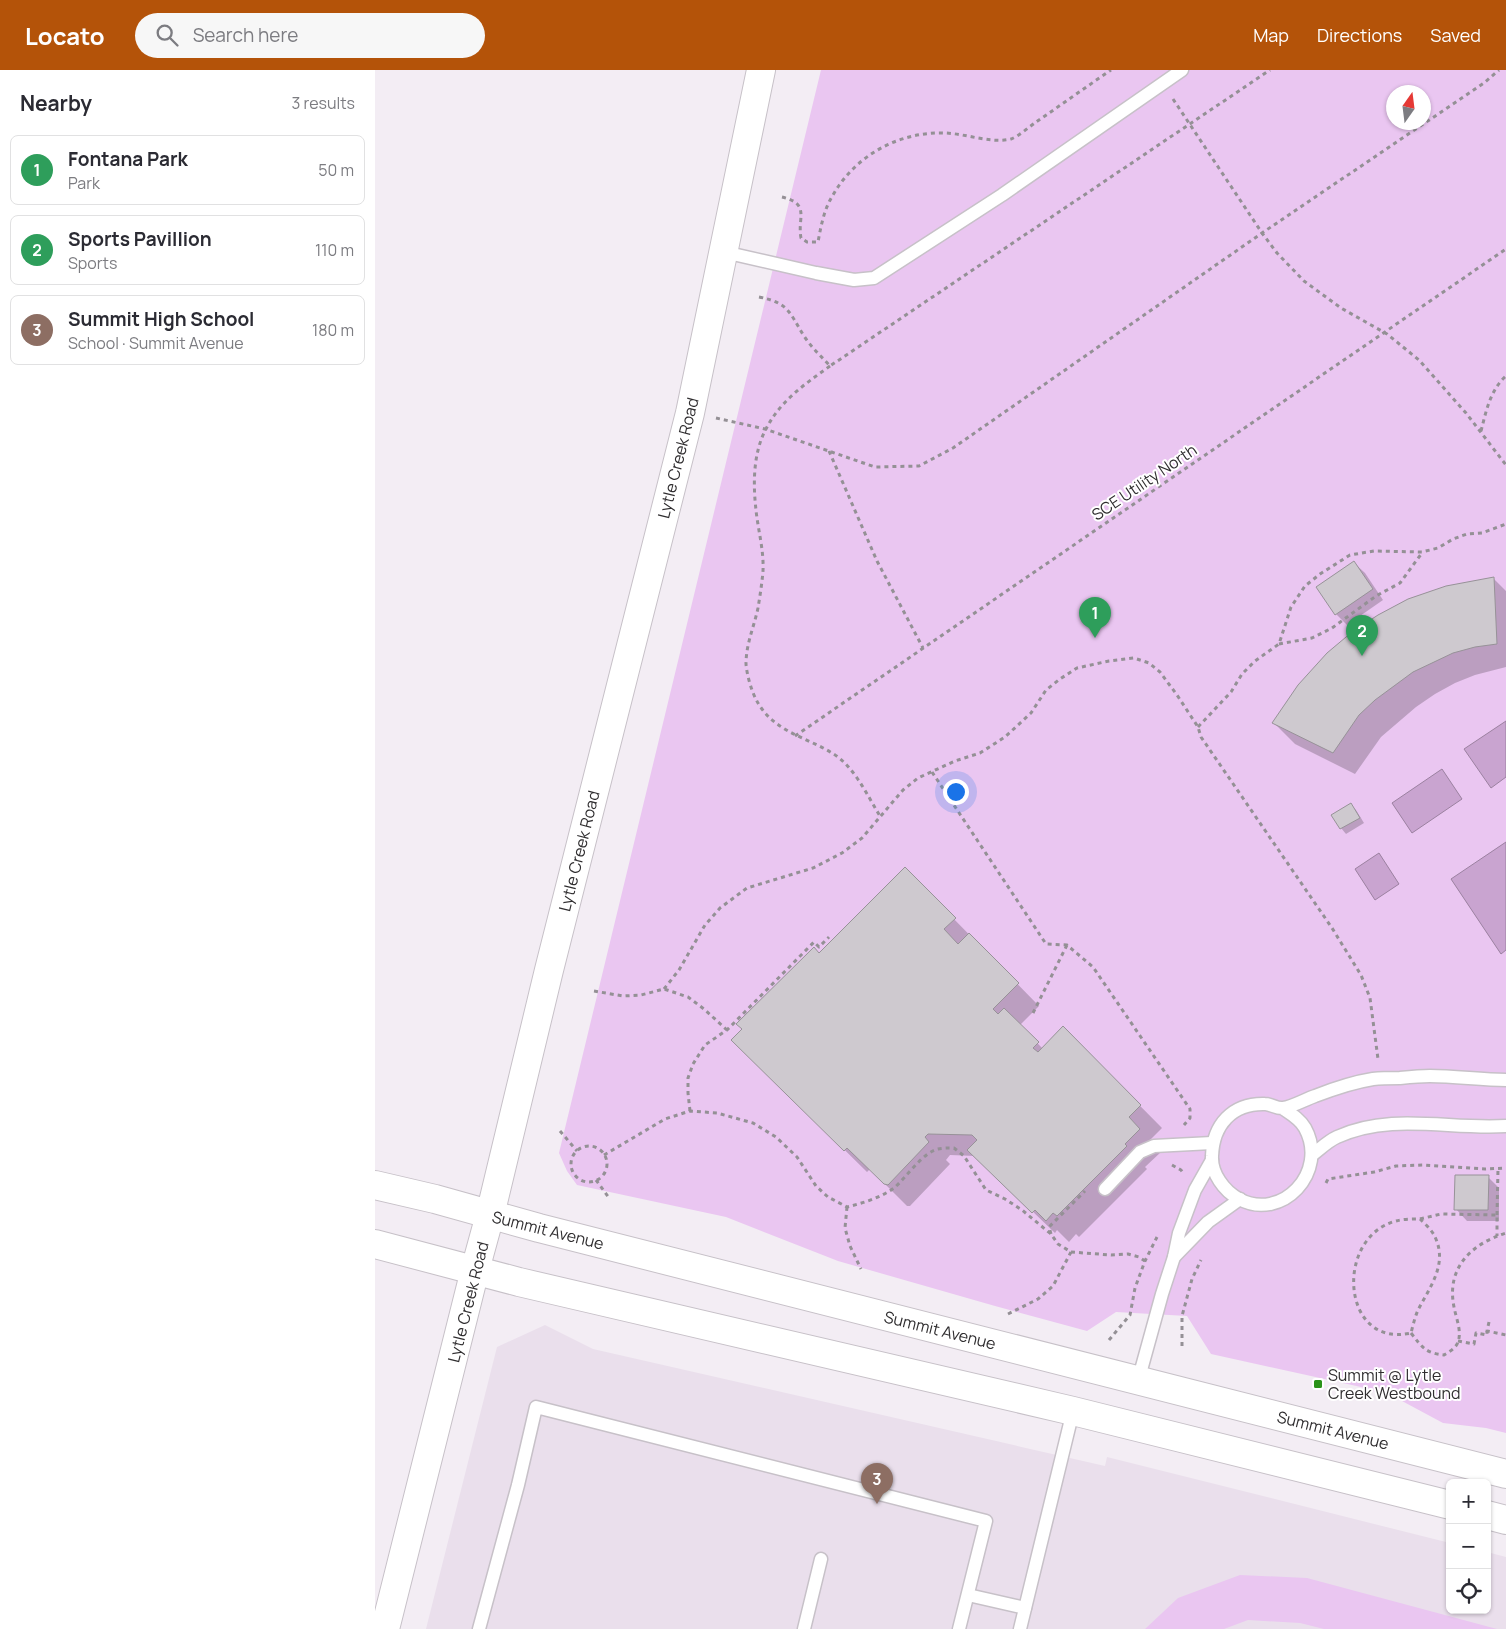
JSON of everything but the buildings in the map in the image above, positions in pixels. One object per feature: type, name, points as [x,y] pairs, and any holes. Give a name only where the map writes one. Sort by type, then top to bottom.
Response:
[{"type":"main road","name":"Lytle Creek Road","points":[[385,1629],[690,413],[761,70]]},
{"type":"main road","name":"Summit Avenue","points":[[375,1185],[1506,1474]]},
{"type":"main road","points":[[375,1244],[519,1282],[1073,1411],[1446,1505]]},
{"type":"main road","points":[[1491,1516],[1506,1520]]},
{"type":"lane","points":[[724,252],[854,280],[874,278],[1003,195],[1182,70]]},
{"type":"lane","points":[[1283,1108],[1323,1093],[1374,1079],[1430,1076],[1506,1080]]},
{"type":"lane","points":[[1266,1104],[1283,1108],[1295,1116],[1304,1127],[1310,1141],[1312,1155],[1309,1172],[1301,1186],[1288,1197],[1272,1203],[1256,1204],[1240,1199],[1226,1190],[1216,1176],[1212,1160],[1213,1143],[1220,1126],[1232,1113],[1248,1106],[1266,1104]]},
{"type":"lane","points":[[1312,1155],[1337,1138],[1370,1126],[1410,1123],[1506,1126]]},
{"type":"lane","points":[[1105,1190],[1140,1152],[1154,1146],[1213,1143]]},
{"type":"lane","points":[[1138,1381],[1174,1257],[1179,1233],[1195,1190],[1212,1160]]},
{"type":"lane","points":[[1174,1257],[1208,1222],[1240,1199]]},
{"type":"lane","points":[[479,1629],[518,1485],[536,1407],[986,1521],[959,1629]]},
{"type":"lane","points":[[1020,1629],[1073,1411]]},
{"type":"lane","points":[[805,1629],[821,1559]]},
{"type":"lane","points":[[968,1595],[1025,1608]]},
{"type":"path","points":[[782,197],[796,202],[801,209],[801,238],[807,242],[818,242],[822,219],[832,196],[847,173],[881,147],[919,134],[963,134],[987,140],[1012,138],[1111,70]]},
{"type":"path","points":[[880,816],[853,772],[834,754],[795,736],[772,721],[758,703],[749,681],[746,664],[748,643],[758,608],[763,569],[761,540],[755,510],[754,476],[758,452],[765,429],[792,393],[1270,70]]},
{"type":"path","points":[[690,413],[765,429],[875,466],[919,466],[953,448],[1262,233],[1484,83],[1499,70]]},
{"type":"path","points":[[1161,84],[1174,100],[1277,253],[1304,281],[1341,308],[1385,332],[1419,360],[1481,432],[1506,465]]},
{"type":"path","name":"SCE Utility North","points":[[795,736],[1506,249]]},
{"type":"path","points":[[759,297],[773,300],[783,305],[794,317],[804,336],[830,366]]},
{"type":"path","points":[[1481,432],[1490,400],[1506,376]]},
{"type":"path","points":[[829,451],[877,561],[923,648]]},
{"type":"path","points":[[1279,644],[1291,607],[1305,586],[1350,555],[1374,551],[1422,552],[1438,548],[1453,539],[1467,534],[1482,533],[1506,524]]},
{"type":"path","points":[[1197,727],[1231,692],[1242,674],[1255,661],[1279,644],[1312,638],[1332,628],[1376,596],[1399,583],[1422,552]]},
{"type":"path","points":[[664,989],[679,970],[705,925],[720,908],[747,888],[813,868],[842,853],[862,838],[903,790],[918,778],[955,761],[980,753],[1005,737],[1031,713],[1046,690],[1077,668],[1134,658],[1149,662],[1160,672],[1177,695],[1201,737],[1332,928],[1361,975],[1370,998],[1378,1059]]},
{"type":"path","points":[[932,772],[1046,944],[1067,945],[1093,967],[1190,1109],[1190,1118],[1183,1126],[1177,1128]]},
{"type":"path","points":[[690,1111],[689,1078],[693,1064],[705,1045],[727,1030],[814,942],[819,947],[829,937]]},
{"type":"path","points":[[1033,1013],[1067,945]]},
{"type":"path","points":[[595,991],[623,996],[641,995],[664,989],[689,998],[727,1030]]},
{"type":"path","points":[[604,1155],[665,1119],[690,1111],[717,1113],[753,1123],[776,1137],[797,1157],[816,1186],[828,1197],[847,1207],[880,1196],[894,1187],[919,1162],[936,1149],[953,1148],[964,1156],[986,1190],[1022,1210],[1051,1234],[1058,1244],[1071,1252],[1111,1255],[1128,1254],[1145,1261]]},
{"type":"path","points":[[560,1131],[577,1151]]},
{"type":"path","points":[[590,1146],[601,1151],[604,1155],[606,1166],[605,1172],[601,1177],[596,1180],[584,1181],[574,1174],[571,1162],[572,1157],[577,1151],[590,1146]]},
{"type":"path","points":[[1168,1163],[1181,1170],[1186,1178]]},
{"type":"path","points":[[1325,1185],[1328,1179],[1374,1172],[1396,1166],[1506,1168]]},
{"type":"path","points":[[1497,1169],[1497,1236]]},
{"type":"path","points":[[596,1180],[609,1198]]},
{"type":"path","points":[[847,1207],[845,1228],[850,1246],[861,1269]]},
{"type":"path","points":[[1411,1332],[1398,1336],[1384,1332],[1372,1326],[1361,1314],[1355,1299],[1353,1282],[1355,1265],[1360,1250],[1368,1239],[1378,1230],[1396,1221],[1420,1219],[1441,1214],[1497,1215]]},
{"type":"path","points":[[1411,1332],[1418,1311],[1429,1293],[1437,1271],[1440,1250],[1434,1235],[1420,1219]]},
{"type":"path","points":[[1109,1340],[1130,1315],[1135,1288],[1145,1261],[1152,1244],[1161,1232]]},
{"type":"path","points":[[1411,1332],[1422,1346],[1432,1354],[1444,1355],[1451,1350],[1458,1341],[1459,1328],[1452,1297],[1455,1275],[1464,1259],[1477,1246],[1506,1233]]},
{"type":"path","points":[[1008,1314],[1038,1299],[1053,1286],[1071,1252]]},
{"type":"path","points":[[1182,1346],[1182,1316],[1192,1280],[1201,1258]]},
{"type":"path","points":[[1458,1341],[1474,1344],[1476,1333],[1487,1335],[1489,1322]]},
{"type":"path","points":[[1487,1331],[1506,1334]]},
{"type":"shaded area","points":[[821,70],[1506,70],[1506,1433],[1486,1428],[1443,1423],[1402,1401],[1361,1387],[1211,1354],[1187,1316],[1116,1312],[1087,1331],[838,1261],[726,1217],[577,1185],[567,1171],[559,1153]]},
{"type":"shaded area","points":[[1506,721],[1506,777],[1491,788],[1464,749]]},
{"type":"shaded area","points":[[1442,769],[1462,799],[1412,833],[1392,803]]},
{"type":"shaded area","points":[[1506,842],[1506,950],[1501,954],[1451,879]]},
{"type":"shaded area","points":[[1379,853],[1399,884],[1375,900],[1355,869]]},
{"type":"shaded area","points":[[545,1325],[593,1349],[1105,1466],[1107,1457],[1446,1542],[1446,1614],[1491,1614],[1491,1553],[1506,1557],[1506,1629],[426,1629],[497,1347]]},
{"type":"shaded area","points":[[1240,1575],[1307,1578],[1497,1629],[1324,1629],[1300,1623],[1248,1620],[1224,1629],[1145,1629],[1178,1598]]},
{"type":"place","name":"Fontana Park","points":[[1095,638]]},
{"type":"place","name":"Sports Pavillion","points":[[1362,656]]},
{"type":"place","name":"Summit @ Lytle Creek Westbound","points":[[1318,1384]]},
{"type":"place","name":"Summit High School","points":[[877,1504]]}]
